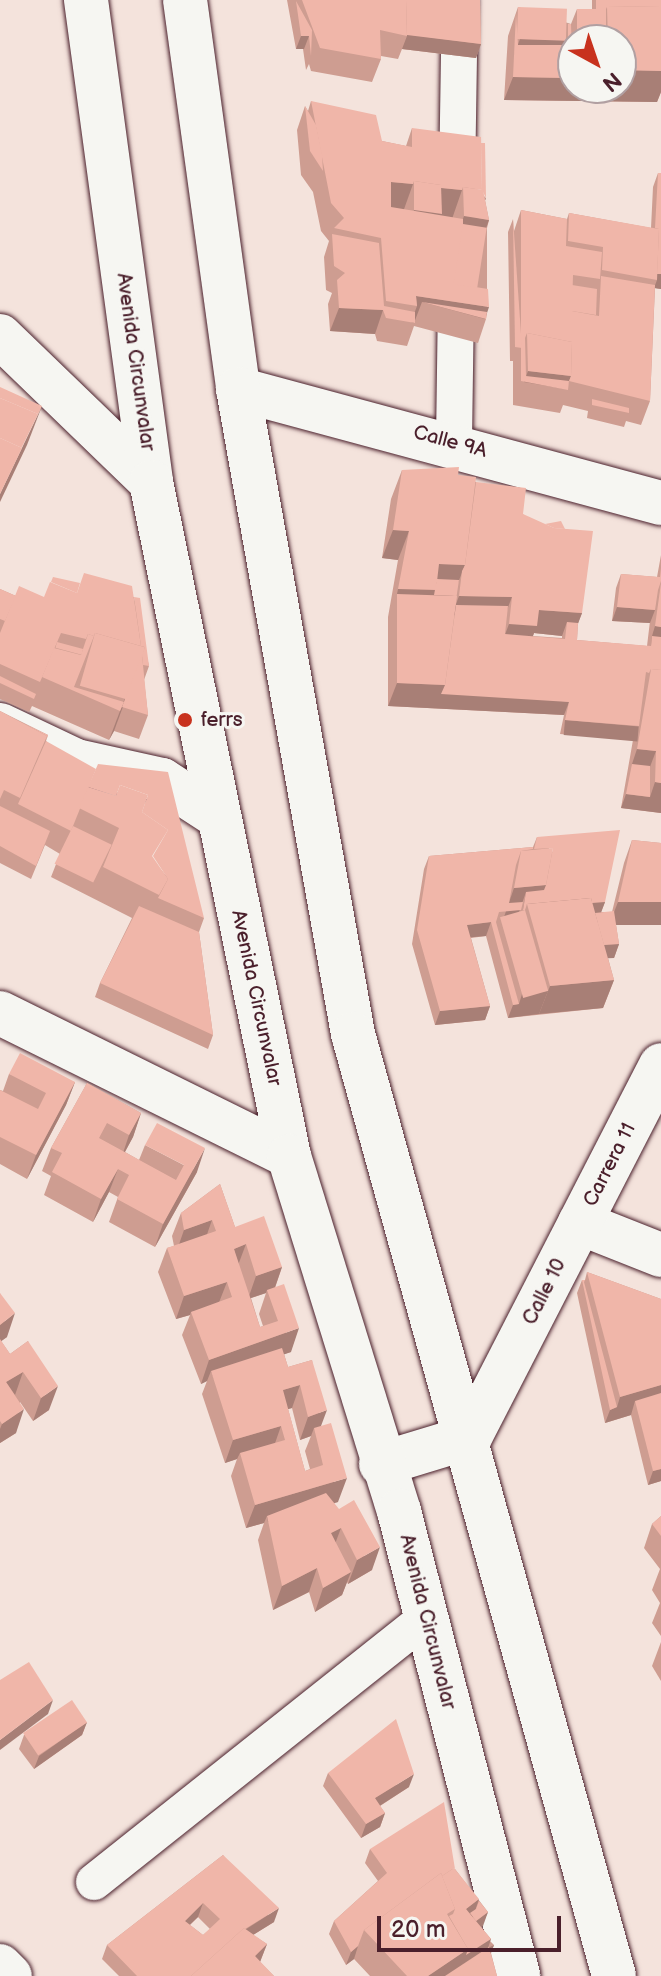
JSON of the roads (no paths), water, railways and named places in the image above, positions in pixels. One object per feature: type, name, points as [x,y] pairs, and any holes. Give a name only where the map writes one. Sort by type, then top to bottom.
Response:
[{"type":"main road","name":"Avenida Circunvalar","points":[[86,0],[151,482],[289,1156],[426,1618],[518,1976]]},
{"type":"main road","points":[[185,0],[238,389],[353,1034],[470,1437],[614,1976]]},
{"type":"main road","points":[[0,336],[151,482]]},
{"type":"main road","name":"Calle 9A","points":[[238,389],[454,442],[661,503]]},
{"type":"main road","points":[[0,725],[76,761],[162,780],[219,817]]},
{"type":"main road","points":[[0,1013],[289,1156]]},
{"type":"main road","name":"Carrera 11","points":[[580,1223],[661,1065]]},
{"type":"main road","points":[[580,1223],[661,1255]]},
{"type":"main road","name":"Calle 10","points":[[470,1437],[580,1223]]},
{"type":"main road","points":[[381,1464],[470,1437]]},
{"type":"main road","points":[[0,1966],[10,1976]]},
{"type":"lane","points":[[454,442],[460,0]]},
{"type":"lane","points":[[94,1882],[426,1618]]},
{"type":"place","name":"ferrs","points":[[185,720]]}]
